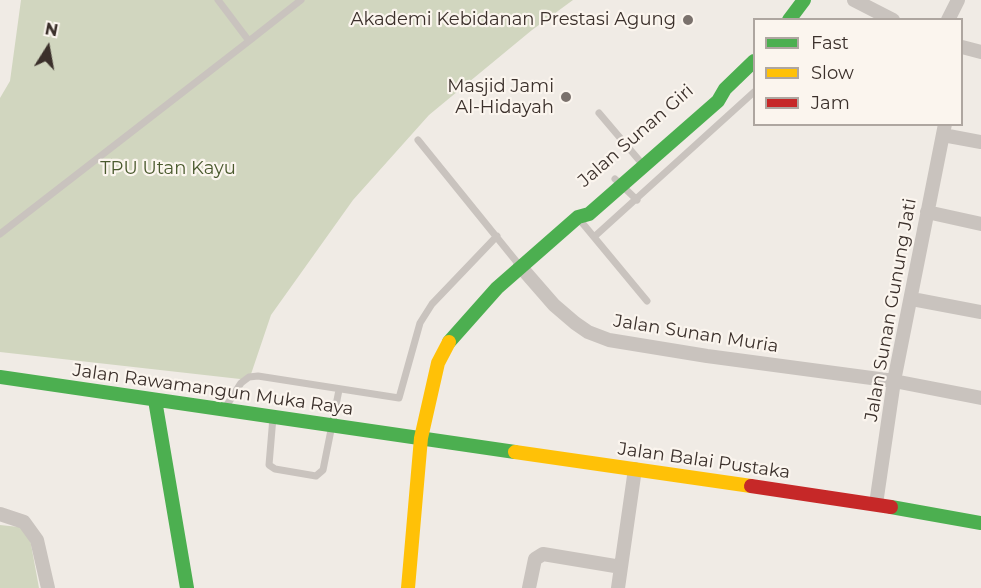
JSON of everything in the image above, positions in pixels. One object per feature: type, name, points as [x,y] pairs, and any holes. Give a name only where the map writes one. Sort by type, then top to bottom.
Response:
[{"type":"street","points":[[790,18],[804,0]]},
{"type":"street","points":[[854,0],[889,18]]},
{"type":"street","points":[[949,18],[958,0]]},
{"type":"street","points":[[963,47],[981,52]]},
{"type":"street","name":"Jalan Sunan Giri","points":[[408,588],[421,438],[438,363],[450,340],[520,266],[578,217],[589,214],[618,182],[711,94],[722,95],[753,65]]},
{"type":"street","points":[[944,130],[981,142]]},
{"type":"street","name":"Jalan Sunan Gunung Jati","points":[[876,504],[894,381],[944,130]]},
{"type":"street","points":[[927,212],[981,224]]},
{"type":"street","name":"Jalan Sunan Muria","points":[[520,266],[554,305],[574,323],[609,340],[707,356],[894,381],[981,398]]},
{"type":"street","points":[[912,299],[981,312]]},
{"type":"street","name":"Jalan Rawamangun Muka Raya","points":[[0,377],[421,438]]},
{"type":"street","points":[[155,400],[187,588]]},
{"type":"street","name":"Jalan Balai Pustaka","points":[[421,438],[876,504],[981,523]]},
{"type":"street","points":[[618,588],[635,469]]},
{"type":"street","points":[[0,514],[24,522],[37,540],[48,588]]},
{"type":"street","points":[[529,588],[535,559],[543,554],[621,567]]},
{"type":"lane","points":[[218,0],[249,41]]},
{"type":"lane","points":[[0,234],[302,0]]},
{"type":"lane","points":[[594,237],[753,93]]},
{"type":"lane","points":[[722,95],[731,115]]},
{"type":"lane","points":[[599,114],[641,162]]},
{"type":"lane","points":[[418,140],[520,266]]},
{"type":"lane","points":[[618,182],[637,200]]},
{"type":"lane","points":[[578,217],[647,301]]},
{"type":"lane","points":[[224,410],[241,383],[249,377],[258,376],[399,398],[420,323],[432,304],[497,236]]},
{"type":"lane","points":[[273,417],[269,465],[316,476],[323,470],[339,390]]},
{"type":"green space","name":"TPU Utan Kayu","points":[[21,0],[573,0],[532,30],[429,115],[353,200],[271,315],[249,380],[0,352],[0,98],[10,81]]},
{"type":"green space","points":[[0,525],[28,528],[39,588],[0,588]]},
{"type":"traffic: fast","points":[[790,18],[804,0]]},
{"type":"traffic: fast","points":[[449,342],[497,288],[578,217],[589,214],[718,101],[725,89],[753,62]]},
{"type":"traffic: fast","points":[[0,377],[515,452]]},
{"type":"traffic: fast","points":[[155,400],[187,588]]},
{"type":"traffic: fast","points":[[891,507],[981,523]]},
{"type":"traffic: slow","points":[[408,588],[421,438],[438,363],[449,342]]},
{"type":"traffic: slow","points":[[515,452],[751,486]]},
{"type":"traffic: jam","points":[[751,486],[891,507]]},
{"type":"place","name":"Akademi Kebidanan Prestasi Agung","points":[[688,20]]},
{"type":"place","name":"Masjid Jami Al-Hidayah","points":[[566,97]]}]
